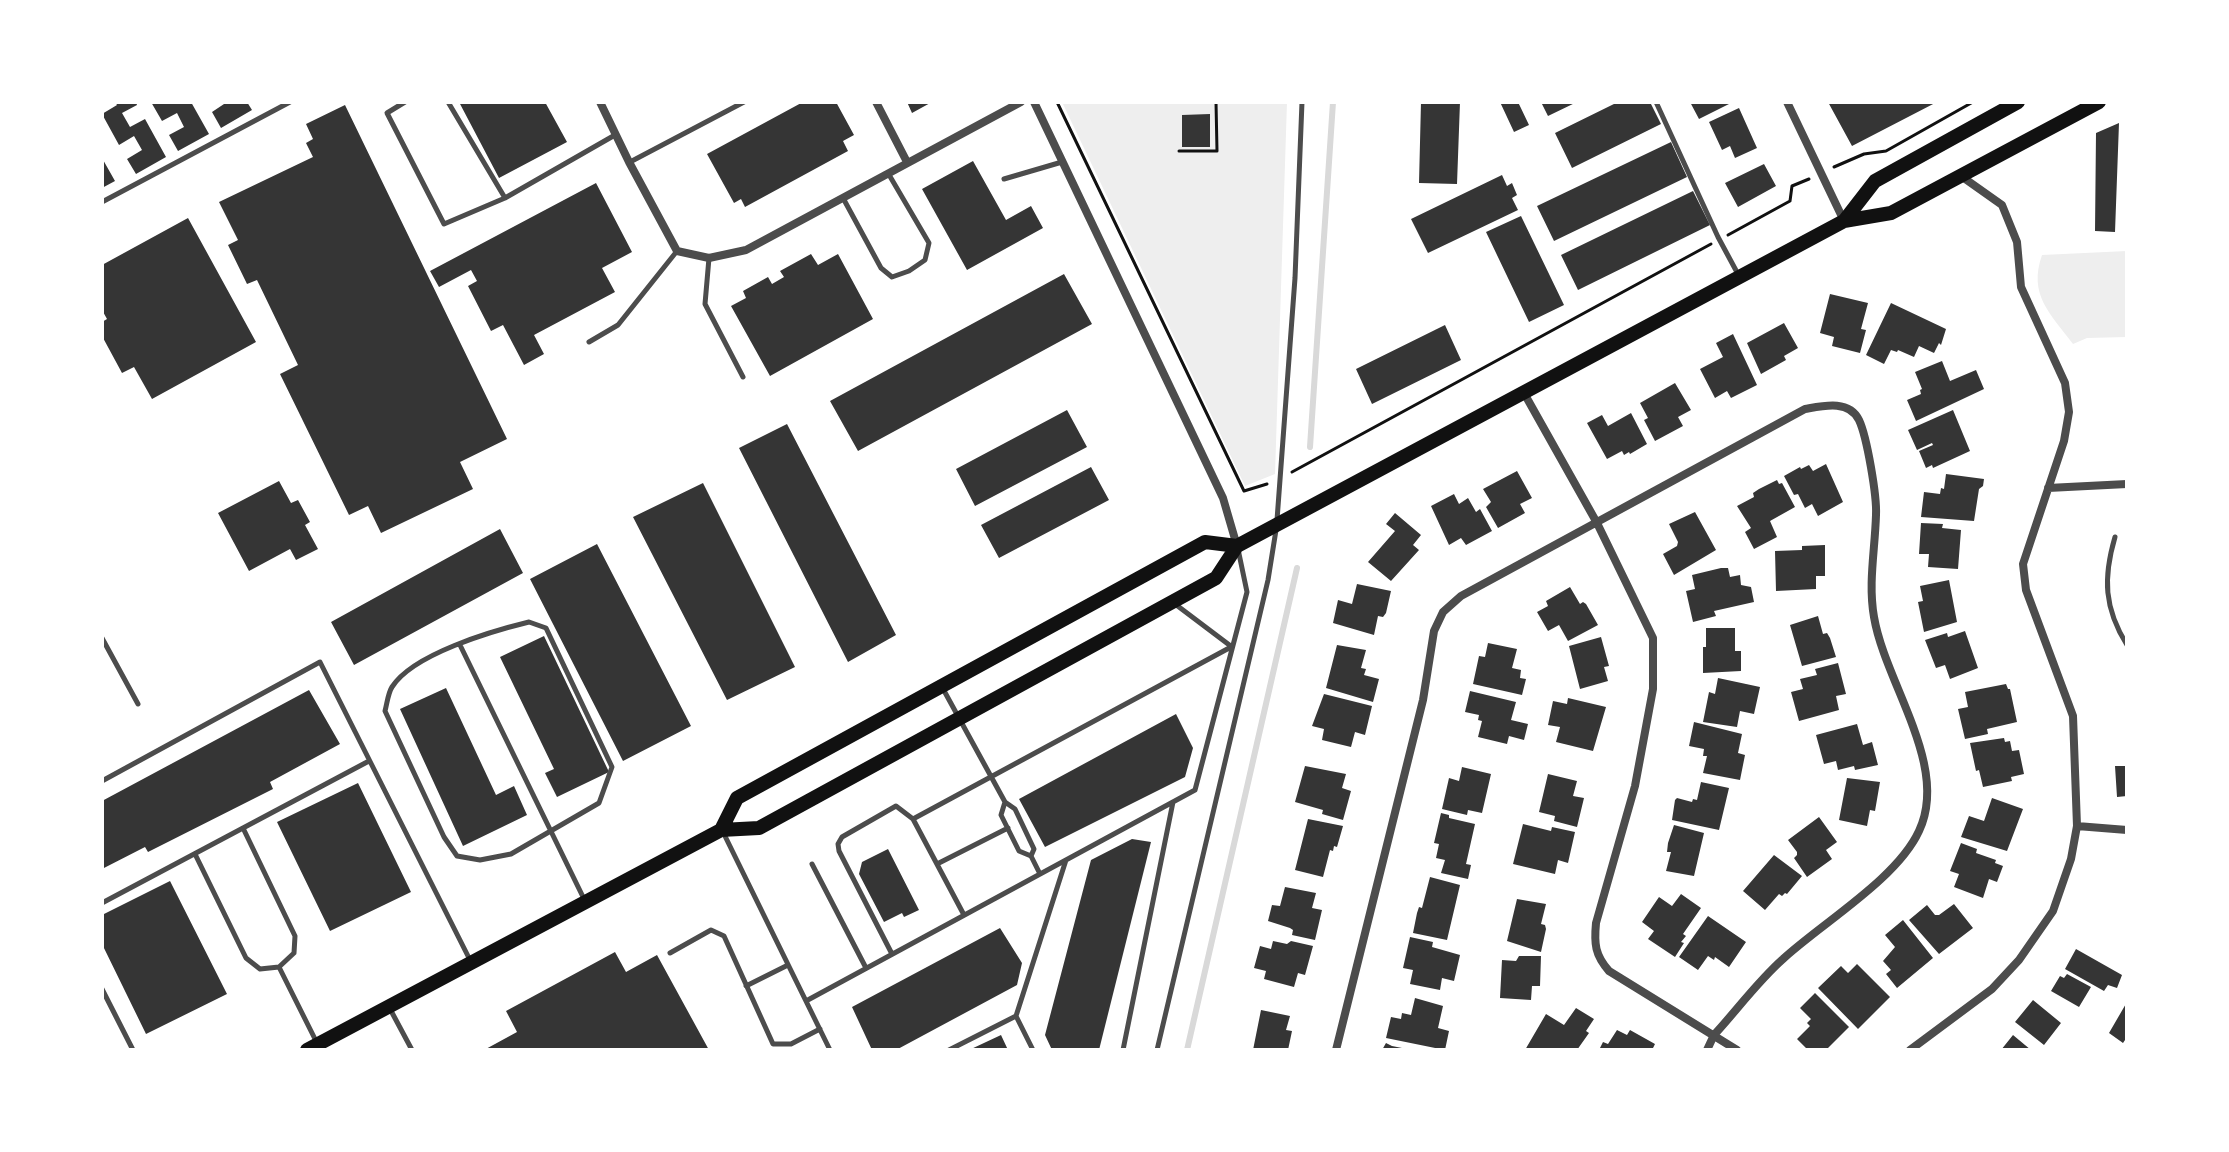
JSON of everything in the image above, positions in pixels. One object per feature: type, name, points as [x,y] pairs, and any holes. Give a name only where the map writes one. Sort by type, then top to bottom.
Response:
[{"type":"main road","points":[[1844,221],[1875,181],[2018,102]]},
{"type":"main road","points":[[313,1047],[721,830],[759,828],[1216,578],[1237,546],[1844,221],[1891,213],[2099,102]]},
{"type":"main road","points":[[721,830],[737,798],[1205,542],[1237,546]]},
{"type":"street","points":[[600,102],[677,251],[709,258],[746,250],[1021,102]]},
{"type":"street","points":[[876,102],[907,162]]},
{"type":"street","points":[[1034,102],[1223,498],[1237,546]]},
{"type":"street","points":[[1787,102],[1844,221]]},
{"type":"street","points":[[1910,1050],[1992,989],[2019,960],[2053,911],[2071,859],[2077,826],[2073,716],[2026,590],[2023,564],[2064,441],[2069,412],[2065,383],[2021,287],[2017,242],[2002,205],[1959,174]]},
{"type":"street","points":[[1524,393],[1597,523],[1653,638],[1653,689],[1635,786],[1596,923],[1594,941],[1597,957],[1609,971],[1737,1050]]},
{"type":"street","points":[[1336,1050],[1419,715],[1434,631],[1443,612],[1461,596],[1805,409],[1844,406],[1858,417],[1877,512],[1870,578],[1874,618],[1888,669],[1915,732],[1927,773],[1924,817],[1919,832],[1898,862],[1842,913],[1782,959],[1714,1035],[1707,1050]]},
{"type":"street","points":[[2048,488],[2127,484]]},
{"type":"street","points":[[2077,826],[2127,830]]},
{"type":"lane","points":[[102,202],[290,102]]},
{"type":"lane","points":[[405,102],[387,113],[444,224],[505,198],[615,135]]},
{"type":"lane","points":[[448,102],[505,198]]},
{"type":"lane","points":[[629,162],[744,102]]},
{"type":"lane","points":[[1157,1050],[1268,580],[1277,525],[1295,278],[1302,102]]},
{"type":"lane","points":[[1656,102],[1740,277]]},
{"type":"lane","points":[[1004,179],[1062,162]]},
{"type":"lane","points":[[842,197],[881,268],[892,277],[909,271],[925,260],[929,243],[888,172]]},
{"type":"lane","points":[[589,342],[618,325],[677,251]]},
{"type":"lane","points":[[709,258],[705,304],[743,377]]},
{"type":"lane","points":[[2115,537],[2105,580],[2108,602],[2127,645]]},
{"type":"lane","points":[[806,1001],[1195,790],[1247,592],[1237,546]]},
{"type":"lane","points":[[1172,602],[1232,647]]},
{"type":"lane","points":[[529,622],[546,628],[612,767],[599,803],[550,831],[511,854],[480,860],[457,856],[444,837],[385,711],[391,687],[415,666],[438,652],[529,622]]},
{"type":"lane","points":[[102,638],[138,704]]},
{"type":"lane","points":[[460,645],[585,902]]},
{"type":"lane","points":[[913,819],[1232,647]]},
{"type":"lane","points":[[102,781],[320,662],[471,962]]},
{"type":"lane","points":[[942,687],[1005,802],[1015,809],[1034,849],[1031,856]]},
{"type":"lane","points":[[102,903],[369,761]]},
{"type":"lane","points":[[1005,802],[1001,815],[1019,851],[1031,856],[1040,874]]},
{"type":"lane","points":[[1123,1050],[1173,802]]},
{"type":"lane","points":[[892,954],[838,844],[842,837],[896,806],[913,819],[964,915]]},
{"type":"lane","points":[[195,854],[246,958],[260,969],[279,967],[294,953],[295,936],[243,828]]},
{"type":"lane","points":[[937,864],[1008,828]]},
{"type":"lane","points":[[721,830],[830,1050]]},
{"type":"lane","points":[[1033,1050],[1016,1016],[1067,859]]},
{"type":"lane","points":[[812,864],[866,968]]},
{"type":"lane","points":[[670,953],[711,930],[724,936],[773,1044],[791,1044],[820,1029]]},
{"type":"lane","points":[[746,986],[788,965]]},
{"type":"lane","points":[[279,967],[313,1047]]},
{"type":"lane","points":[[102,989],[133,1050]]},
{"type":"lane","points":[[389,1006],[412,1050]]},
{"type":"lane","points":[[949,1050],[1016,1016]]},
{"type":"path","points":[[1057,102],[1244,491],[1280,478],[1720,240],[1790,201],[1792,186],[1864,154],[1886,151],[1973,102]]},
{"type":"path","points":[[1179,151],[1217,151],[1216,102]]},
{"type":"shaded area","points":[[1062,102],[1287,102],[1275,474],[1245,486]]},
{"type":"shaded area","points":[[2127,251],[2127,337],[2087,338],[2073,344],[2049,313],[2040,293],[2038,269],[2042,255]]},
{"type":"building","points":[[115,102],[136,102],[137,105],[122,113],[130,127],[145,119],[166,157],[136,174],[127,159],[142,150],[134,136],[119,145],[102,114],[117,105]]},
{"type":"building","points":[[151,102],[191,102],[209,134],[178,151],[169,135],[184,127],[177,113],[162,121]]},
{"type":"building","points":[[227,102],[247,102],[252,110],[221,128],[212,112]]},
{"type":"building","points":[[459,102],[545,102],[567,142],[499,178]]},
{"type":"building","points":[[803,102],[836,102],[854,135],[843,141],[848,151],[745,207],[741,199],[734,203],[707,154]]},
{"type":"building","points":[[907,102],[932,102],[912,113]]},
{"type":"building","points":[[1421,102],[1460,102],[1457,184],[1419,183]]},
{"type":"building","points":[[1500,102],[1518,102],[1529,125],[1514,132]]},
{"type":"building","points":[[1541,102],[1577,102],[1548,116]]},
{"type":"building","points":[[1618,102],[1650,102],[1661,124],[1572,168],[1555,133]]},
{"type":"building","points":[[1690,102],[1733,102],[1699,119]]},
{"type":"building","points":[[1828,102],[1937,102],[1852,146]]},
{"type":"building","points":[[345,105],[507,439],[460,462],[473,489],[381,533],[368,506],[349,515],[280,374],[298,365],[257,280],[247,284],[228,245],[238,240],[219,202],[313,157],[306,143],[313,139],[306,124]]},
{"type":"building","points":[[1739,108],[1757,148],[1735,158],[1730,146],[1722,150],[1709,122]]},
{"type":"building","points":[[1210,114],[1210,147],[1182,147],[1182,115]]},
{"type":"building","points":[[2119,123],[2115,232],[2095,231],[2096,133]]},
{"type":"building","points":[[1671,142],[1687,177],[1554,241],[1537,206]]},
{"type":"building","points":[[102,158],[115,181],[102,188]]},
{"type":"building","points":[[973,161],[1006,220],[1031,206],[1043,228],[967,270],[922,189]]},
{"type":"building","points":[[1764,164],[1776,186],[1738,207],[1725,183]]},
{"type":"building","points":[[1502,175],[1507,186],[1512,183],[1517,195],[1512,198],[1518,210],[1428,253],[1411,219]]},
{"type":"building","points":[[596,183],[632,252],[602,268],[615,292],[534,335],[544,354],[524,365],[503,325],[491,331],[468,286],[477,281],[471,270],[439,287],[430,271]]},
{"type":"building","points":[[1693,191],[1710,225],[1578,290],[1561,255]]},
{"type":"building","points":[[1521,216],[1564,305],[1529,322],[1486,232]]},
{"type":"building","points":[[188,218],[256,342],[152,399],[134,367],[122,373],[102,336],[102,322],[107,319],[102,310],[102,265]]},
{"type":"building","points":[[811,254],[818,265],[838,254],[873,319],[770,376],[731,306],[746,298],[743,291],[768,277],[772,284],[784,277],[780,271]]},
{"type":"building","points":[[1064,274],[1092,324],[858,451],[830,401]]},
{"type":"building","points":[[1830,294],[1868,303],[1861,329],[1866,330],[1860,353],[1832,346],[1834,337],[1820,333]]},
{"type":"building","points":[[1891,303],[1946,329],[1941,345],[1939,343],[1934,353],[1919,346],[1914,357],[1891,350],[1884,364],[1866,355]]},
{"type":"building","points":[[1784,323],[1798,348],[1784,356],[1786,360],[1761,374],[1747,343]]},
{"type":"building","points":[[1445,325],[1461,360],[1372,404],[1356,369]]},
{"type":"building","points":[[1733,334],[1757,385],[1731,398],[1727,391],[1715,398],[1700,369],[1723,357],[1716,343]]},
{"type":"building","points":[[1942,361],[1950,381],[1976,370],[1984,389],[1916,421],[1907,400],[1921,394],[1915,372]]},
{"type":"building","points":[[1675,383],[1691,410],[1678,417],[1683,426],[1655,441],[1644,420],[1648,418],[1640,403]]},
{"type":"building","points":[[1067,410],[1087,447],[975,506],[956,469]]},
{"type":"building","points":[[1953,410],[1970,451],[1933,468],[1932,465],[1926,468],[1919,451],[1933,445],[1917,450],[1908,430]]},
{"type":"building","points":[[1631,413],[1647,444],[1630,454],[1624,455],[1622,451],[1607,459],[1587,423],[1602,415],[1608,426]]},
{"type":"building","points":[[787,424],[896,635],[848,662],[739,448]]},
{"type":"building","points":[[1826,464],[1843,502],[1818,516],[1812,504],[1805,508],[1784,476],[1800,467],[1809,465],[1813,471]]},
{"type":"building","points":[[1091,467],[1109,500],[999,558],[981,525]]},
{"type":"building","points":[[1517,471],[1532,498],[1520,504],[1525,513],[1498,528],[1486,507],[1491,502],[1483,489]]},
{"type":"building","points":[[1946,474],[1984,479],[1979,489],[1974,521],[1921,517],[1924,492],[1940,494]]},
{"type":"building","points":[[1777,480],[1779,484],[1782,483],[1795,507],[1770,521],[1777,537],[1754,549],[1745,532],[1751,528],[1737,506]]},
{"type":"building","points":[[279,481],[291,503],[298,500],[310,522],[305,525],[318,549],[296,560],[290,549],[249,571],[218,513]]},
{"type":"building","points":[[703,483],[795,667],[727,700],[633,517]]},
{"type":"building","points":[[1454,494],[1459,504],[1468,498],[1476,512],[1480,509],[1492,531],[1466,545],[1461,538],[1449,545],[1431,506]]},
{"type":"building","points":[[1695,512],[1716,550],[1674,575],[1663,554],[1677,546],[1678,542],[1669,524]]},
{"type":"building","points":[[1395,513],[1421,535],[1413,545],[1419,550],[1391,581],[1368,562],[1395,531],[1386,524]]},
{"type":"building","points":[[1921,523],[1943,524],[1942,528],[1961,530],[1958,569],[1928,567],[1929,554],[1919,554]]},
{"type":"building","points":[[500,529],[523,573],[354,665],[331,622]]},
{"type":"building","points":[[597,544],[691,726],[623,761],[530,579]]},
{"type":"building","points":[[1825,545],[1825,576],[1816,576],[1816,589],[1776,591],[1775,551]]},
{"type":"building","points":[[1728,568],[1730,577],[1740,575],[1741,585],[1751,587],[1754,602],[1714,611],[1716,616],[1693,622],[1686,591],[1695,589],[1692,575]]},
{"type":"building","points":[[1949,580],[1957,622],[1924,632],[1918,602],[1923,601],[1920,586]]},
{"type":"building","points":[[1357,584],[1391,591],[1386,613],[1383,617],[1378,616],[1374,635],[1333,623],[1338,600],[1352,604]]},
{"type":"building","points":[[1570,587],[1580,604],[1586,604],[1598,625],[1568,641],[1559,625],[1548,631],[1537,612],[1548,606],[1546,601]]},
{"type":"building","points":[[1818,616],[1823,634],[1827,633],[1830,638],[1836,657],[1802,666],[1790,625]]},
{"type":"building","points":[[1706,628],[1735,628],[1735,651],[1741,651],[1741,671],[1703,673]]},
{"type":"building","points":[[1965,631],[1978,668],[1950,679],[1945,665],[1936,668],[1925,640]]},
{"type":"building","points":[[544,636],[609,772],[557,797],[545,773],[554,769],[500,657]]},
{"type":"building","points":[[1601,637],[1609,666],[1604,667],[1608,681],[1580,689],[1569,646]]},
{"type":"building","points":[[1488,643],[1517,649],[1512,668],[1521,670],[1520,678],[1526,679],[1522,695],[1473,684],[1479,656],[1485,657]]},
{"type":"building","points":[[1337,645],[1366,650],[1361,668],[1366,669],[1364,675],[1379,679],[1373,702],[1326,688]]},
{"type":"building","points":[[1838,663],[1846,694],[1836,696],[1839,710],[1799,721],[1791,692],[1803,689],[1800,679],[1817,675],[1815,669]]},
{"type":"building","points":[[1718,678],[1760,687],[1754,714],[1740,711],[1737,727],[1703,722],[1709,692],[1715,694]]},
{"type":"building","points":[[2006,684],[2010,689],[2017,722],[1987,729],[1988,734],[1965,739],[1958,709],[1968,707],[1965,692]]},
{"type":"building","points":[[446,688],[496,795],[514,786],[527,815],[463,846],[400,709]]},
{"type":"building","points":[[309,690],[340,744],[270,782],[273,789],[148,852],[145,847],[102,869],[102,801]]},
{"type":"building","points":[[1470,691],[1516,702],[1511,720],[1528,724],[1524,740],[1509,736],[1507,744],[1478,737],[1482,721],[1478,720],[1479,715],[1465,712]]},
{"type":"building","points":[[1324,694],[1372,706],[1365,735],[1355,732],[1351,747],[1322,740],[1324,729],[1312,726]]},
{"type":"building","points":[[1568,698],[1606,707],[1593,751],[1556,742],[1560,727],[1548,725],[1553,701],[1567,704]]},
{"type":"building","points":[[1176,714],[1193,748],[1185,777],[1045,847],[1019,799]]},
{"type":"building","points":[[1694,722],[1742,734],[1738,753],[1745,755],[1740,780],[1703,773],[1707,756],[1703,756],[1704,749],[1689,746]]},
{"type":"building","points":[[1857,724],[1863,745],[1872,742],[1878,765],[1838,770],[1836,761],[1824,764],[1816,735]]},
{"type":"building","points":[[2004,738],[2005,742],[2010,741],[2012,751],[2019,750],[2024,774],[2011,777],[2012,781],[1983,787],[1970,743]]},
{"type":"building","points":[[1305,766],[1346,774],[1342,788],[1351,791],[1343,820],[1295,802]]},
{"type":"building","points":[[2115,766],[2127,766],[2127,796],[2117,797]]},
{"type":"building","points":[[1462,767],[1491,774],[1482,813],[1468,810],[1467,815],[1442,809],[1449,778],[1459,781]]},
{"type":"building","points":[[1548,774],[1577,781],[1573,796],[1584,798],[1577,827],[1554,821],[1555,816],[1539,812]]},
{"type":"building","points":[[1847,778],[1880,782],[1875,811],[1870,810],[1867,826],[1839,820]]},
{"type":"building","points":[[1701,782],[1729,788],[1719,830],[1672,820],[1675,800],[1697,800]]},
{"type":"building","points":[[358,783],[411,892],[330,931],[277,822]]},
{"type":"building","points":[[1992,798],[2023,809],[2007,851],[1961,837],[1969,816],[1984,821]]},
{"type":"building","points":[[1441,813],[1475,824],[1466,864],[1471,865],[1468,879],[1441,873],[1445,860],[1436,858],[1439,844],[1434,843]]},
{"type":"building","points":[[1819,817],[1837,842],[1826,850],[1832,859],[1807,877],[1794,858],[1797,852],[1788,840]]},
{"type":"building","points":[[1308,819],[1343,826],[1337,847],[1330,850],[1323,877],[1295,870]]},
{"type":"building","points":[[1523,824],[1551,831],[1552,827],[1575,832],[1568,863],[1558,860],[1555,874],[1513,864]]},
{"type":"building","points":[[1674,825],[1704,833],[1694,876],[1666,871],[1671,852],[1667,852],[1668,843]]},
{"type":"building","points":[[1132,839],[1151,842],[1099,1050],[1052,1050],[1045,1035],[1091,860]]},
{"type":"building","points":[[1961,843],[1977,849],[1976,853],[2003,866],[1997,882],[1989,879],[1983,898],[1954,887],[1959,874],[1950,871]]},
{"type":"building","points":[[888,849],[919,910],[904,917],[902,913],[884,922],[859,874],[862,862]]},
{"type":"building","points":[[1774,855],[1802,876],[1787,894],[1779,894],[1765,910],[1743,891]]},
{"type":"building","points":[[1430,877],[1460,885],[1447,940],[1413,933]]},
{"type":"building","points":[[170,881],[227,994],[146,1034],[102,944],[102,915]]},
{"type":"building","points":[[1285,887],[1316,893],[1312,908],[1322,910],[1315,940],[1292,935],[1290,928],[1268,921],[1272,905],[1280,906]]},
{"type":"building","points":[[1681,894],[1701,908],[1683,934],[1686,936],[1681,942],[1684,943],[1675,957],[1648,939],[1654,931],[1642,922],[1659,897],[1672,906]]},
{"type":"building","points":[[1517,899],[1546,904],[1541,924],[1546,929],[1541,952],[1507,941]]},
{"type":"building","points":[[1954,904],[1973,928],[1939,954],[1909,920],[1927,905],[1935,915],[1939,915]]},
{"type":"building","points":[[1708,916],[1746,942],[1729,967],[1708,956],[1698,970],[1679,957]]},
{"type":"building","points":[[1903,920],[1933,958],[1897,988],[1886,974],[1891,970],[1883,961],[1895,947],[1885,935]]},
{"type":"building","points":[[1000,928],[1022,963],[1017,985],[896,1050],[872,1050],[852,1007]]},
{"type":"building","points":[[1410,937],[1433,942],[1432,947],[1460,955],[1454,981],[1442,978],[1440,990],[1410,984],[1413,970],[1403,968]]},
{"type":"building","points":[[1273,941],[1313,946],[1305,975],[1298,973],[1294,987],[1264,979],[1266,971],[1254,968],[1260,946],[1271,949]]},
{"type":"building","points":[[2076,949],[2122,975],[2117,988],[2108,985],[2104,991],[2065,969]]},
{"type":"building","points":[[615,952],[626,972],[657,955],[709,1050],[484,1050],[517,1032],[506,1011]]},
{"type":"building","points":[[1519,956],[1541,956],[1540,986],[1532,986],[1531,1000],[1500,998],[1502,960],[1516,961]]},
{"type":"building","points":[[1857,964],[1890,997],[1858,1029],[1818,988],[1841,966],[1848,973]]},
{"type":"building","points":[[2067,974],[2091,987],[2079,1007],[2051,991],[2060,976],[2064,978]]},
{"type":"building","points":[[1815,993],[1849,1027],[1826,1050],[1808,1050],[1797,1039],[1810,1026],[1807,1023],[1811,1019],[1800,1008]]},
{"type":"building","points":[[1415,998],[1443,1006],[1438,1028],[1449,1031],[1445,1050],[1386,1038],[1391,1017],[1401,1019],[1402,1013],[1411,1015]]},
{"type":"building","points":[[2033,1000],[2061,1023],[2044,1045],[2015,1022]]},
{"type":"building","points":[[2127,1002],[2127,1037],[2123,1043],[2109,1033]]},
{"type":"building","points":[[1576,1008],[1594,1019],[1577,1050],[1525,1050],[1546,1014],[1564,1025]]},
{"type":"building","points":[[1261,1010],[1290,1016],[1286,1030],[1292,1031],[1288,1050],[1253,1050]]},
{"type":"building","points":[[1617,1030],[1627,1035],[1630,1030],[1655,1044],[1652,1050],[1599,1050],[1603,1042],[1608,1044]]},
{"type":"building","points":[[1001,1035],[1008,1050],[969,1050]]},
{"type":"building","points":[[2013,1035],[2031,1050],[2001,1050]]},
{"type":"building","points":[[1386,1043],[1392,1046],[1412,1050],[1382,1050]]},
{"type":"waterway","points":[[1310,447],[1333,102]]},
{"type":"waterway","points":[[1187,1050],[1297,568]]}]
